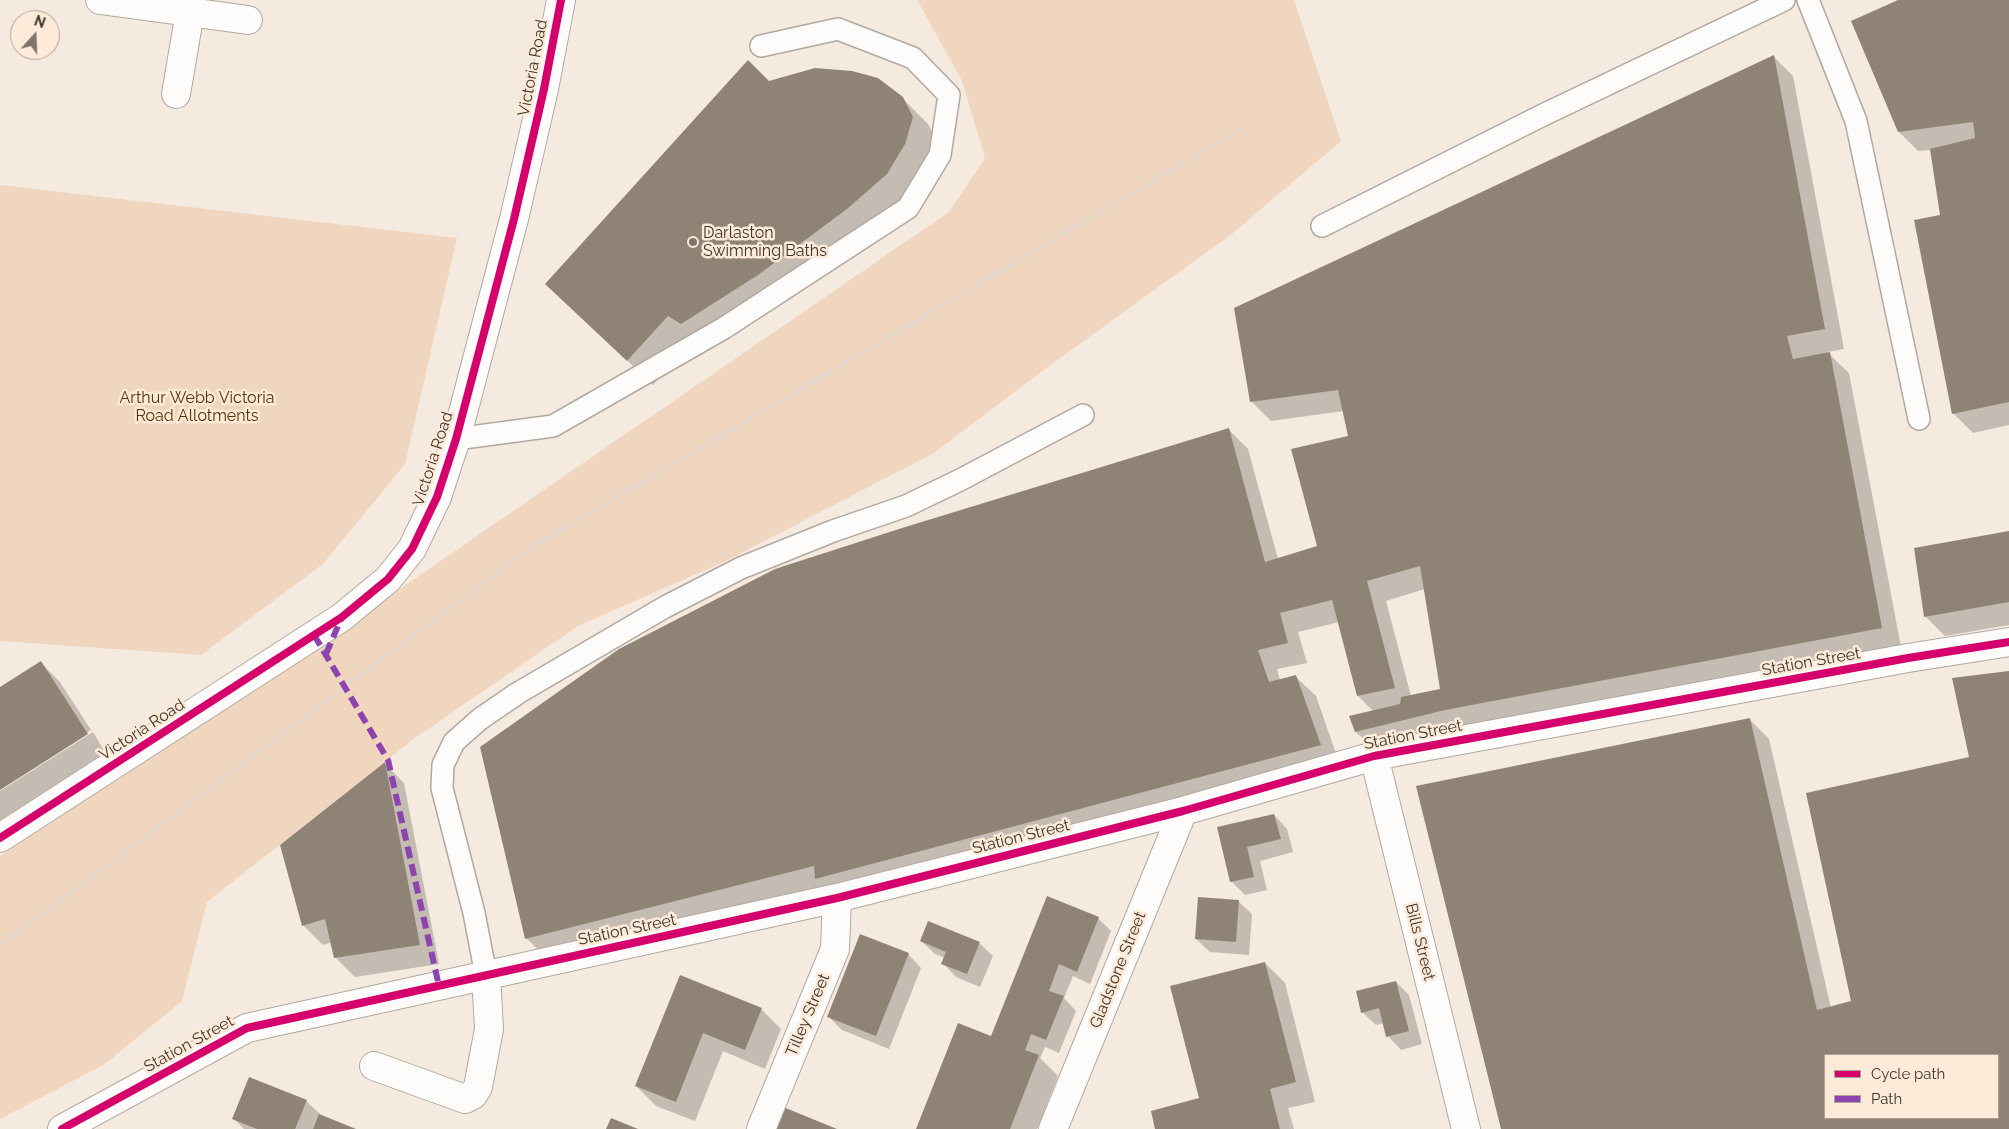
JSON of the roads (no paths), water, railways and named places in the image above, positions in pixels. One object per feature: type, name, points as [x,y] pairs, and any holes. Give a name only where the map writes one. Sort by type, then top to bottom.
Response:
[{"type":"street","points":[[100,0],[248,20]]},
{"type":"street","name":"Victoria Road","points":[[0,838],[342,617],[388,579],[412,549],[437,497],[456,439],[514,219],[544,89],[560,0]]},
{"type":"street","points":[[176,94],[190,12]]},
{"type":"street","name":"Station Street","points":[[62,1129],[247,1028],[837,898],[1183,811],[1374,756],[1908,658],[2009,642]]},
{"type":"street","name":"Bills Street","points":[[1374,756],[1466,1129]]},
{"type":"street","name":"Gladstone Street","points":[[1053,1129],[1183,811]]},
{"type":"street","name":"Tilley Street","points":[[761,1129],[835,949],[837,898]]},
{"type":"street","points":[[374,1066],[465,1098],[473,1095],[478,1087],[488,1029],[486,975]]},
{"type":"lane","points":[[1322,226],[1544,115],[1784,0]]},
{"type":"lane","points":[[1808,0],[1856,121],[1919,419]]},
{"type":"lane","points":[[456,439],[553,426],[724,328],[908,208],[940,155],[949,95],[913,58],[838,29],[761,46]]},
{"type":"lane","points":[[486,975],[474,913],[442,788],[443,764],[454,742],[480,720],[518,693],[665,607],[741,568],[833,531],[906,506],[960,480],[1083,415]]},
{"type":"place","name":"Darlaston Swimming Baths","points":[[693,242]]},
{"type":"park label","name":"Arthur Webb Victoria Road Allotments","points":[[197,407]]}]
